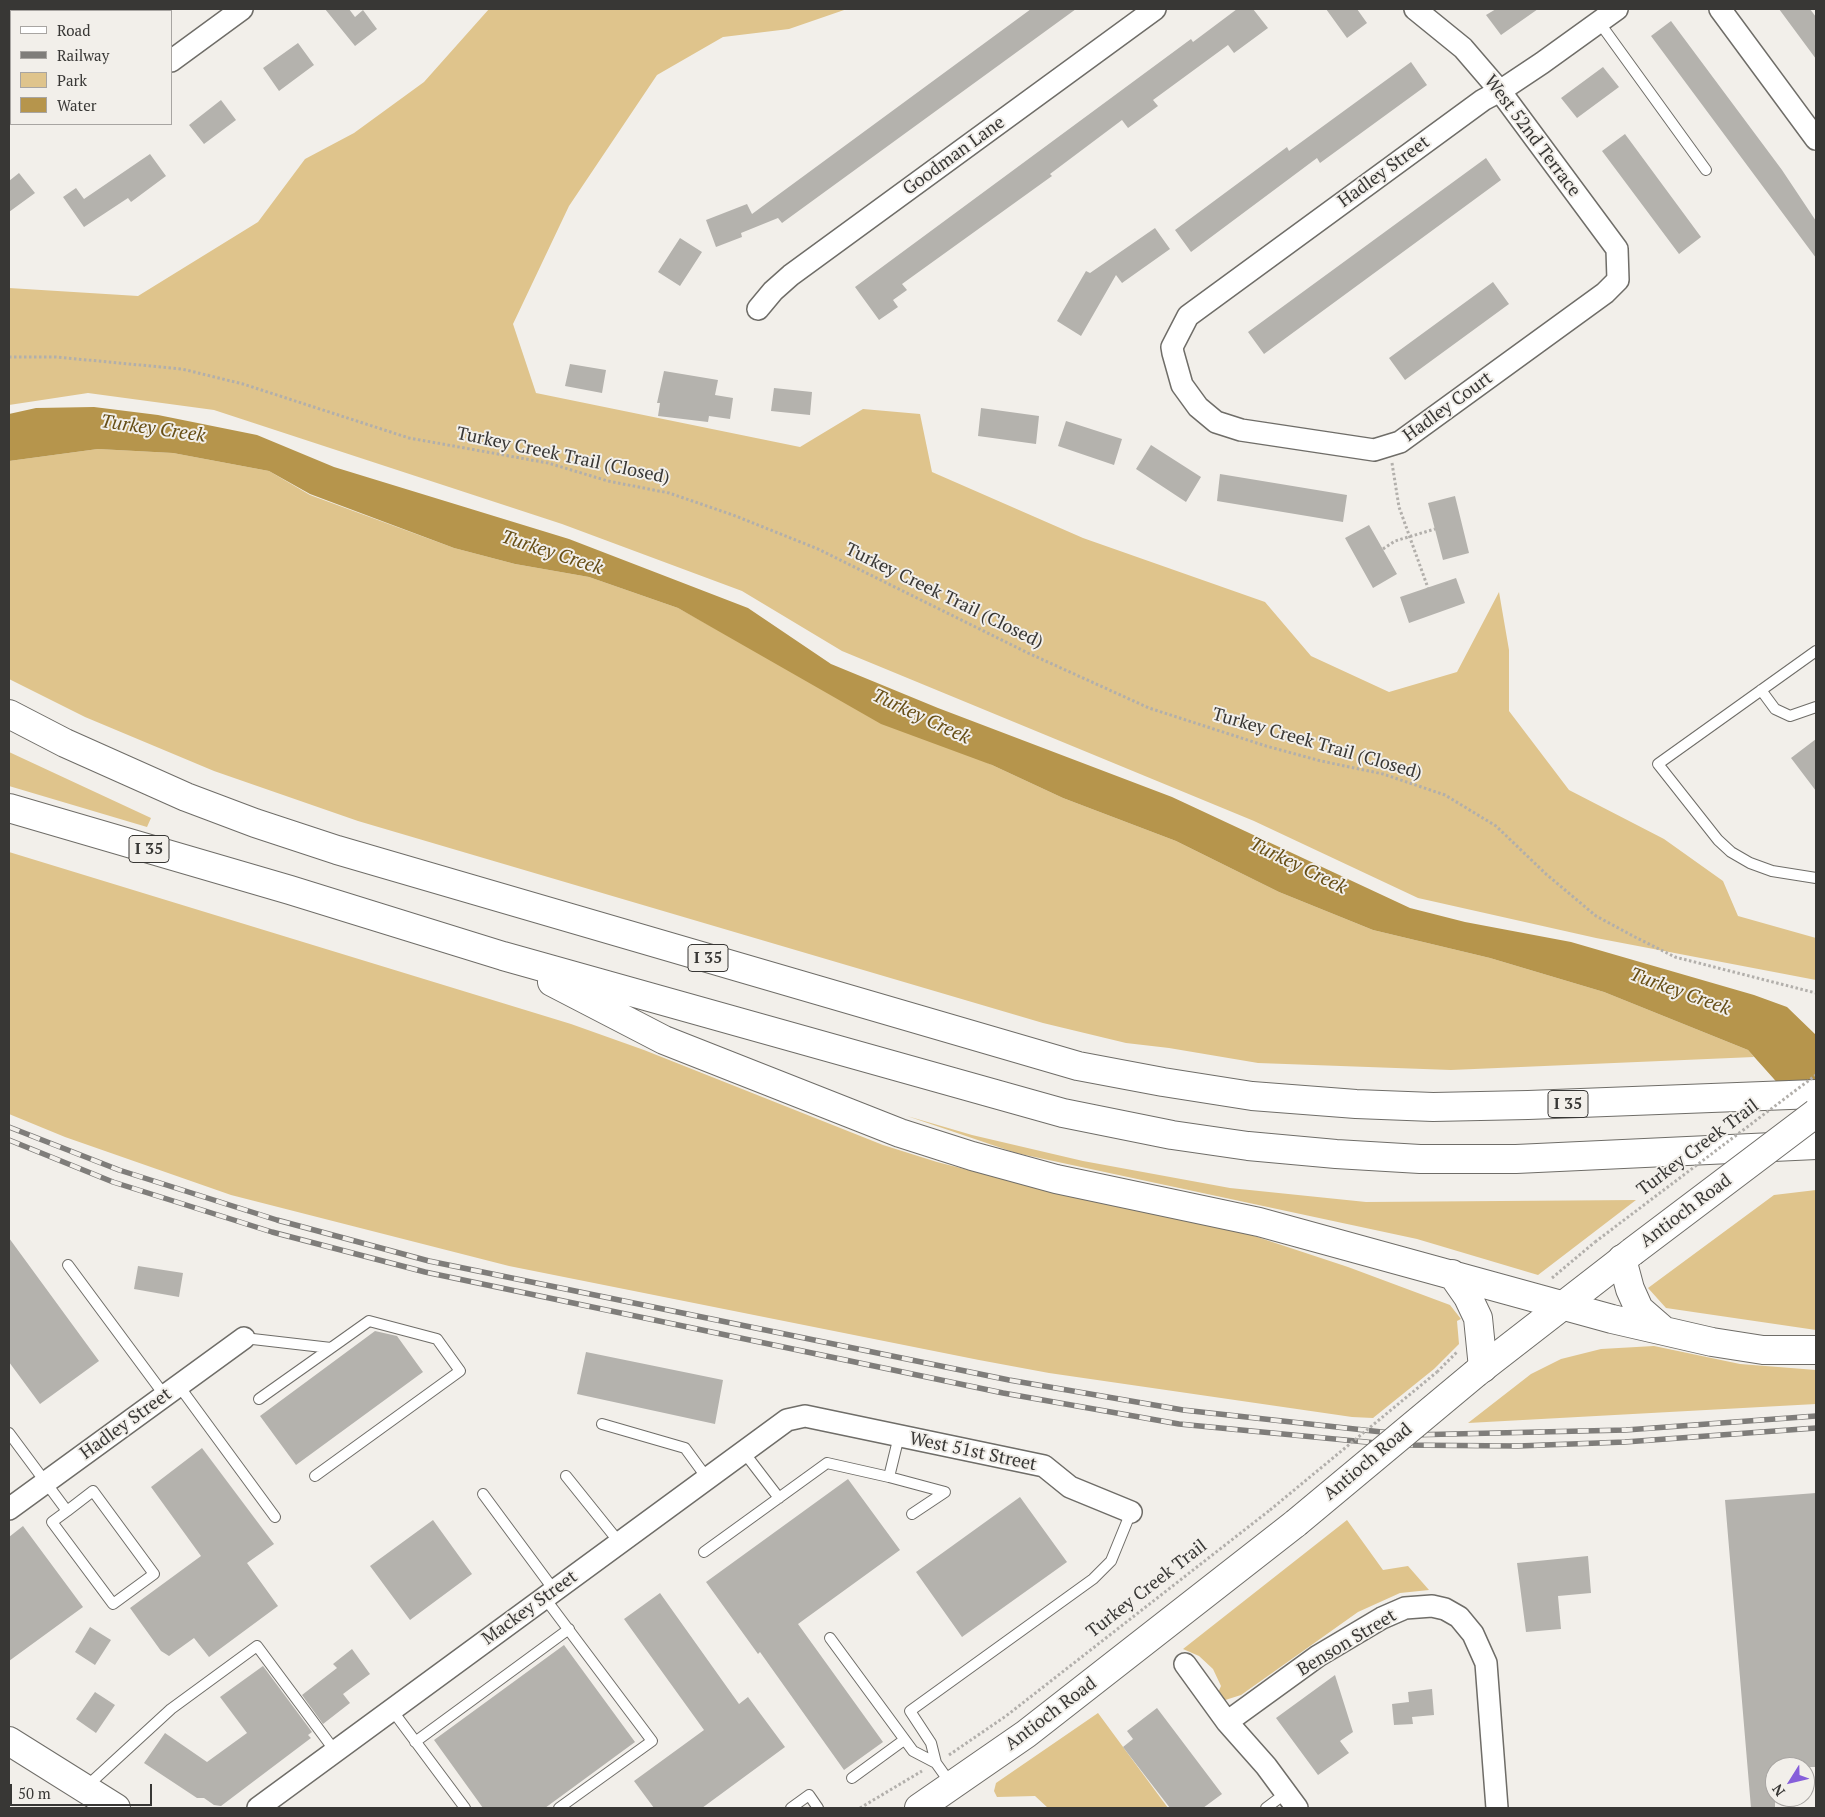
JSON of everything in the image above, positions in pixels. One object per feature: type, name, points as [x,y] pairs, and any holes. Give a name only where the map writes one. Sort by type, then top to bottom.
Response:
[{"type":"main road","name":"I 35","points":[[9,714],[65,743],[186,798],[255,823],[337,850],[1078,1066],[1252,1096],[1356,1104],[1432,1107],[1528,1106],[1816,1094]]},
{"type":"main road","name":"I 35","points":[[9,808],[290,890],[503,956],[1063,1113],[1172,1135],[1248,1146],[1364,1156],[1516,1159],[1816,1145]]},
{"type":"main road","points":[[503,956],[664,1040],[900,1133],[972,1156],[1056,1179],[1259,1222],[1612,1319],[1712,1342],[1764,1350],[1816,1350]]},
{"type":"main road","name":"Antioch Road","points":[[923,1807],[1042,1722],[1296,1523],[1479,1370],[1561,1305],[1816,1114]]},
{"type":"main road","points":[[1627,1256],[1630,1289],[1639,1309],[1662,1330]]},
{"type":"main road","points":[[1452,1274],[1468,1297],[1478,1318],[1479,1370]]},
{"type":"main road","points":[[9,1741],[116,1808]]},
{"type":"street","points":[[172,60],[242,9]]},
{"type":"street","name":"Goodman Lane","points":[[758,309],[773,291],[792,275],[1155,9]]},
{"type":"street","name":"West 52nd Terrace","points":[[1415,9],[1462,48],[1500,91],[1617,249],[1618,280]]},
{"type":"street","name":"Hadley Street","points":[[1173,353],[1172,347],[1188,316],[1475,105],[1500,91],[1617,9]]},
{"type":"street","points":[[1720,9],[1816,139]]},
{"type":"street","name":"Hadley Court","points":[[1173,353],[1182,385],[1198,408],[1216,422],[1241,430],[1374,450],[1407,437],[1605,293],[1618,280]]},
{"type":"street","name":"Hadley Street","points":[[9,1509],[244,1338]]},
{"type":"street","name":"West 51st Street","points":[[805,1416],[1044,1466],[1070,1487],[1131,1512]]},
{"type":"street","name":"Mackey Street","points":[[258,1808],[786,1420],[805,1416]]},
{"type":"street","name":"Benson Street","points":[[1227,1722],[1318,1656],[1382,1618],[1405,1608],[1432,1606],[1445,1609],[1459,1617],[1473,1634],[1486,1663],[1497,1808]]},
{"type":"street","points":[[1185,1664],[1227,1722],[1292,1801]]},
{"type":"lane","points":[[1599,22],[1706,170]]},
{"type":"lane","points":[[1816,651],[1658,764],[1718,840],[1731,852],[1750,863],[1772,871],[1816,878]]},
{"type":"lane","points":[[1761,690],[1775,709],[1790,716],[1816,707]]},
{"type":"lane","points":[[68,1265],[275,1517]]},
{"type":"lane","points":[[259,1399],[369,1321],[437,1339],[460,1371],[315,1476]]},
{"type":"lane","points":[[244,1338],[331,1348]]},
{"type":"lane","points":[[602,1424],[685,1448],[707,1478]]},
{"type":"lane","points":[[9,1434],[67,1511]]},
{"type":"lane","points":[[889,1477],[899,1436]]},
{"type":"lane","points":[[743,1451],[779,1498]]},
{"type":"lane","points":[[704,1552],[827,1463],[945,1492],[912,1514]]},
{"type":"lane","points":[[566,1476],[619,1542]]},
{"type":"lane","points":[[93,1491],[154,1574],[113,1604],[52,1522],[67,1511],[93,1491]]},
{"type":"lane","points":[[483,1494],[549,1594],[569,1629],[652,1741],[559,1808]]},
{"type":"lane","points":[[952,1785],[936,1763],[931,1742],[910,1711],[1093,1579],[1111,1562],[1131,1512]]},
{"type":"lane","points":[[415,1742],[569,1629]]},
{"type":"lane","points":[[830,1638],[913,1752],[936,1763]]},
{"type":"lane","points":[[85,1788],[171,1709],[257,1646],[336,1751]]},
{"type":"lane","points":[[392,1710],[465,1808]]},
{"type":"lane","points":[[852,1778],[904,1740]]},
{"type":"lane","points":[[791,1808],[809,1795],[818,1808]]},
{"type":"lane","points":[[1266,1808],[1292,1801]]},
{"type":"path","name":"Turkey Creek Trail (Closed)","points":[[9,357],[56,357],[182,369],[243,384],[409,438],[548,463],[608,481],[669,493],[724,512],[818,549],[1028,653],[1149,708],[1266,746],[1382,774],[1445,795],[1496,826],[1533,863],[1596,916],[1675,957],[1816,993]]},
{"type":"path","points":[[1388,446],[1399,507],[1428,588]]},
{"type":"path","points":[[1383,549],[1408,536],[1435,529]]},
{"type":"path","name":"Turkey Creek Trail","points":[[1595,1242],[1816,1075]]},
{"type":"path","name":"Turkey Creek Trail","points":[[860,1808],[936,1763],[1006,1716],[1270,1510],[1437,1372]]},
{"type":"green space","points":[[489,9],[847,9],[789,29],[723,37],[657,75],[569,206],[513,324],[536,393],[800,447],[863,409],[920,414],[932,472],[1083,538],[1265,602],[1311,656],[1389,692],[1457,672],[1499,592],[1509,650],[1509,711],[1569,790],[1664,839],[1723,881],[1738,916],[1816,938],[1816,980],[1596,938],[1418,898],[1254,821],[842,651],[742,591],[562,524],[214,410],[88,393],[9,405],[9,288],[138,296],[258,222],[305,159],[354,133],[424,82]]},
{"type":"green space","points":[[98,449],[173,453],[269,471],[310,495],[454,548],[515,564],[589,577],[678,608],[738,641],[992,765],[1063,798],[1176,841],[1279,892],[1373,930],[1490,958],[1604,992],[1748,1050],[1754,1057],[1451,1070],[1258,1063],[1126,1043],[1043,1023],[358,821],[214,771],[85,717],[9,679],[9,461]]},
{"type":"green space","points":[[9,752],[151,818],[147,827],[9,786]]},
{"type":"green space","points":[[9,852],[571,1024],[644,1050],[883,1145],[937,1162],[1015,1182],[1236,1230],[1348,1267],[1450,1305],[1461,1319],[1457,1321],[1459,1344],[1434,1369],[1373,1418],[1352,1417],[1049,1373],[979,1360],[509,1266],[231,1195],[65,1137],[9,1114]]},
{"type":"green space","points":[[907,1116],[972,1135],[1083,1161],[1230,1188],[1366,1202],[1636,1200],[1538,1275],[1417,1239],[1016,1153]]},
{"type":"green space","points":[[1816,1190],[1816,1330],[1666,1308],[1648,1288],[1774,1195]]},
{"type":"green space","points":[[1654,1346],[1740,1364],[1816,1370],[1816,1404],[1468,1423],[1531,1374],[1561,1359],[1601,1349]]},
{"type":"green space","points":[[1347,1520],[1383,1570],[1408,1566],[1429,1590],[1400,1593],[1358,1612],[1241,1695],[1219,1702],[1217,1695],[1221,1686],[1213,1669],[1199,1656],[1183,1649]]},
{"type":"green space","points":[[1098,1713],[1168,1808],[1048,1808],[1035,1796],[997,1797],[994,1791],[996,1783]]},
{"type":"water","name":"Turkey Creek","points":[[94,407],[158,415],[257,435],[334,467],[569,539],[748,608],[831,664],[938,708],[1172,797],[1410,908],[1465,922],[1571,942],[1754,995],[1787,1007],[1816,1035],[1816,1126],[1748,1050],[1604,992],[1490,958],[1373,930],[1279,892],[1176,841],[1063,798],[992,765],[881,724],[678,608],[589,577],[515,564],[454,548],[310,494],[269,471],[173,453],[98,449],[9,461],[9,414],[36,408]]},
{"type":"building","points":[[325,9],[349,9],[355,17],[363,10],[377,29],[355,46]]},
{"type":"building","points":[[1031,9],[1076,9],[782,223],[778,218],[741,233],[742,237],[716,247],[706,220],[747,204],[752,214]]},
{"type":"building","points":[[1237,9],[1253,9],[1268,28],[1234,53],[1228,45],[1153,100],[1158,106],[1128,128],[1122,120],[1050,174],[1052,176],[902,284],[907,290],[893,300],[898,307],[879,320],[855,287],[1191,39],[1193,42]]},
{"type":"building","points":[[1326,9],[1357,9],[1367,23],[1347,38]]},
{"type":"building","points":[[1496,9],[1538,9],[1501,35],[1486,15]]},
{"type":"building","points":[[1779,9],[1810,9],[1816,17],[1816,59]]},
{"type":"building","points":[[1671,21],[1782,170],[1816,221],[1816,258],[1651,36]]},
{"type":"building","points":[[298,43],[314,65],[279,91],[263,68]]},
{"type":"building","points":[[1411,62],[1427,85],[1320,163],[1317,158],[1191,252],[1175,230],[1287,147],[1289,151]]},
{"type":"building","points":[[1603,67],[1619,87],[1577,118],[1561,98]]},
{"type":"building","points":[[221,100],[236,120],[204,144],[189,125]]},
{"type":"building","points":[[1625,134],[1701,237],[1679,254],[1602,151]]},
{"type":"building","points":[[150,154],[166,176],[131,202],[128,198],[84,227],[63,197],[76,188],[84,199]]},
{"type":"building","points":[[1486,158],[1501,180],[1264,354],[1248,332]]},
{"type":"building","points":[[19,173],[35,193],[9,212],[9,181]]},
{"type":"building","points":[[1155,228],[1170,249],[1122,283],[1116,275],[1081,336],[1057,321],[1086,271],[1090,273]]},
{"type":"building","points":[[680,238],[702,252],[680,286],[658,272]]},
{"type":"building","points":[[1493,282],[1509,304],[1405,380],[1389,358]]},
{"type":"building","points":[[570,364],[606,370],[602,393],[565,386]]},
{"type":"building","points":[[664,371],[718,380],[715,395],[733,398],[730,419],[709,416],[708,422],[658,416],[660,403],[657,403]]},
{"type":"building","points":[[774,388],[812,392],[810,415],[771,411]]},
{"type":"building","points":[[981,408],[1039,416],[1036,444],[978,436]]},
{"type":"building","points":[[1066,421],[1122,439],[1114,465],[1058,446]]},
{"type":"building","points":[[1151,445],[1201,477],[1186,502],[1136,469]]},
{"type":"building","points":[[1220,474],[1347,495],[1343,522],[1217,501]]},
{"type":"building","points":[[1455,496],[1469,553],[1443,560],[1428,503]]},
{"type":"building","points":[[1369,525],[1397,574],[1373,588],[1345,538]]},
{"type":"building","points":[[1456,578],[1465,603],[1409,623],[1400,597]]},
{"type":"building","points":[[1816,739],[1816,791],[1791,758]]},
{"type":"building","points":[[9,1238],[99,1361],[40,1404],[9,1362]]},
{"type":"building","points":[[138,1266],[183,1273],[179,1297],[134,1289]]},
{"type":"building","points":[[375,1331],[397,1336],[423,1372],[296,1465],[260,1416]]},
{"type":"building","points":[[586,1352],[723,1380],[715,1424],[577,1394]]},
{"type":"building","points":[[202,1448],[274,1544],[247,1563],[278,1606],[209,1657],[194,1638],[169,1656],[161,1651],[130,1608],[201,1556],[151,1487]]},
{"type":"building","points":[[848,1479],[900,1550],[798,1624],[883,1742],[844,1770],[760,1652],[758,1654],[706,1582]]},
{"type":"building","points":[[1816,1493],[1816,1767],[1815,1757],[1765,1757],[1765,1807],[1775,1808],[1751,1808],[1725,1500]]},
{"type":"building","points":[[1020,1497],[1067,1562],[962,1637],[916,1572]]},
{"type":"building","points":[[433,1520],[472,1574],[410,1620],[370,1566]]},
{"type":"building","points":[[23,1526],[83,1607],[9,1661],[9,1537]]},
{"type":"building","points":[[1588,1556],[1591,1593],[1558,1596],[1561,1629],[1526,1632],[1517,1563]]},
{"type":"building","points":[[660,1593],[739,1704],[748,1697],[785,1747],[702,1808],[654,1808],[634,1781],[704,1730],[624,1619]]},
{"type":"building","points":[[90,1627],[111,1640],[95,1665],[75,1652]]},
{"type":"building","points":[[564,1645],[635,1742],[545,1808],[483,1808],[434,1740]]},
{"type":"building","points":[[352,1649],[370,1674],[343,1694],[350,1703],[323,1724],[302,1695],[337,1668],[333,1664]]},
{"type":"building","points":[[263,1666],[312,1732],[308,1735],[311,1738],[221,1806],[214,1805],[204,1798],[197,1798],[144,1763],[165,1733],[207,1762],[247,1733],[220,1697]]},
{"type":"building","points":[[1335,1675],[1353,1732],[1340,1741],[1349,1753],[1318,1775],[1276,1718]]},
{"type":"building","points":[[1432,1689],[1434,1715],[1412,1717],[1413,1724],[1394,1725],[1392,1704],[1409,1702],[1408,1692]]},
{"type":"building","points":[[95,1692],[115,1705],[96,1733],[76,1719]]},
{"type":"building","points":[[1157,1708],[1222,1794],[1203,1808],[1170,1808],[1123,1747],[1133,1739],[1127,1731]]},
{"type":"railway","points":[[9,1127],[119,1170],[277,1220],[429,1261],[1009,1380],[1183,1410],[1409,1435],[1626,1430],[1816,1416]]},
{"type":"railway","points":[[9,1140],[113,1182],[272,1232],[425,1272],[1003,1393],[1179,1424],[1397,1445],[1518,1446],[1625,1442],[1816,1428]]}]
